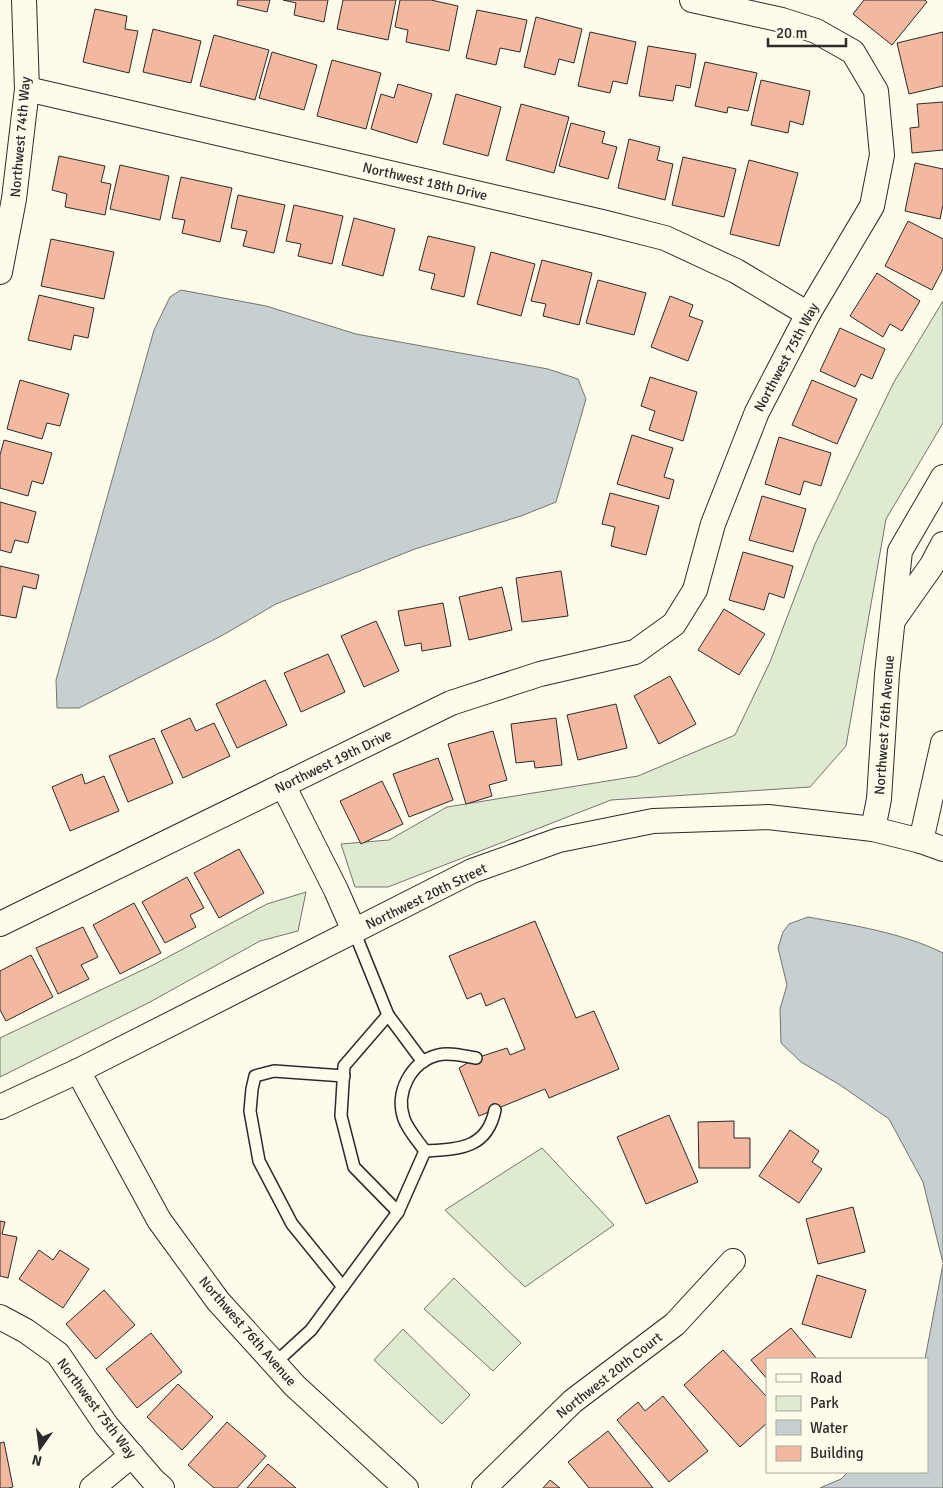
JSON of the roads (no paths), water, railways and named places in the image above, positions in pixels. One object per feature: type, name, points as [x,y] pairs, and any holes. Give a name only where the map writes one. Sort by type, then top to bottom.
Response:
[{"type":"street","name":"Northwest 74th Way","points":[[0,272],[14,199],[27,89],[24,0]]},
{"type":"street","name":"Northwest 75th Way","points":[[674,624],[695,590],[713,524],[757,412],[808,314],[872,206],[882,155],[876,91],[853,52],[816,31],[782,20],[692,0]]},
{"type":"street","name":"Northwest 18th Drive","points":[[27,89],[665,238],[736,271],[808,314]]},
{"type":"street","name":"Northwest 76th Avenue","points":[[873,829],[879,798],[887,674],[900,551],[943,477]]},
{"type":"street","points":[[919,518],[943,531]]},
{"type":"street","name":"Northwest 76th Avenue","points":[[893,620],[932,565],[943,544]]},
{"type":"street","name":"Northwest 19th Drive","points":[[0,924],[451,703],[540,674],[635,652],[674,624]]},
{"type":"street","points":[[920,841],[943,743]]},
{"type":"street","points":[[283,785],[336,890],[354,931]]},
{"type":"street","name":"Northwest 20th Street","points":[[0,1107],[78,1070],[472,871],[559,840],[653,821],[768,817],[873,829],[943,849]]},
{"type":"street","name":"Northwest 76th Avenue","points":[[78,1070],[159,1220],[218,1301],[295,1386],[406,1488]]},
{"type":"street","name":"Northwest 20th Court","points":[[484,1488],[573,1401],[675,1324],[733,1261]]},
{"type":"street","name":"Northwest 75th Way","points":[[1,1317],[26,1331],[58,1354],[106,1425],[162,1488]]},
{"type":"street","points":[[92,1488],[132,1455]]},
{"type":"lane","points":[[354,931],[388,1015],[422,1062]]},
{"type":"lane","points":[[388,1015],[344,1066],[341,1116],[354,1167],[398,1212]]},
{"type":"lane","points":[[425,1151],[404,1119],[401,1104],[403,1087],[411,1073],[422,1062],[437,1055],[454,1054],[476,1058]]},
{"type":"lane","points":[[343,1287],[292,1224],[260,1161],[250,1111],[255,1076],[274,1071],[344,1076]]},
{"type":"lane","points":[[425,1151],[456,1149],[470,1145],[483,1136],[492,1124],[495,1110]]},
{"type":"lane","points":[[275,1364],[311,1330],[398,1212],[425,1151]]},
{"type":"water","points":[[181,290],[266,306],[356,334],[548,369],[578,379],[586,399],[556,502],[521,516],[415,549],[276,604],[223,635],[79,708],[57,708],[56,680],[154,330],[170,297]]},
{"type":"water","points":[[808,917],[894,935],[943,953],[943,1263],[923,1182],[889,1119],[840,1085],[801,1062],[781,1043],[780,1009],[787,985],[778,948],[783,932],[789,924]]},
{"type":"water","points":[[943,1264],[943,1488],[820,1488],[841,1479],[847,1473],[928,1473],[928,1358],[925,1358]]}]
